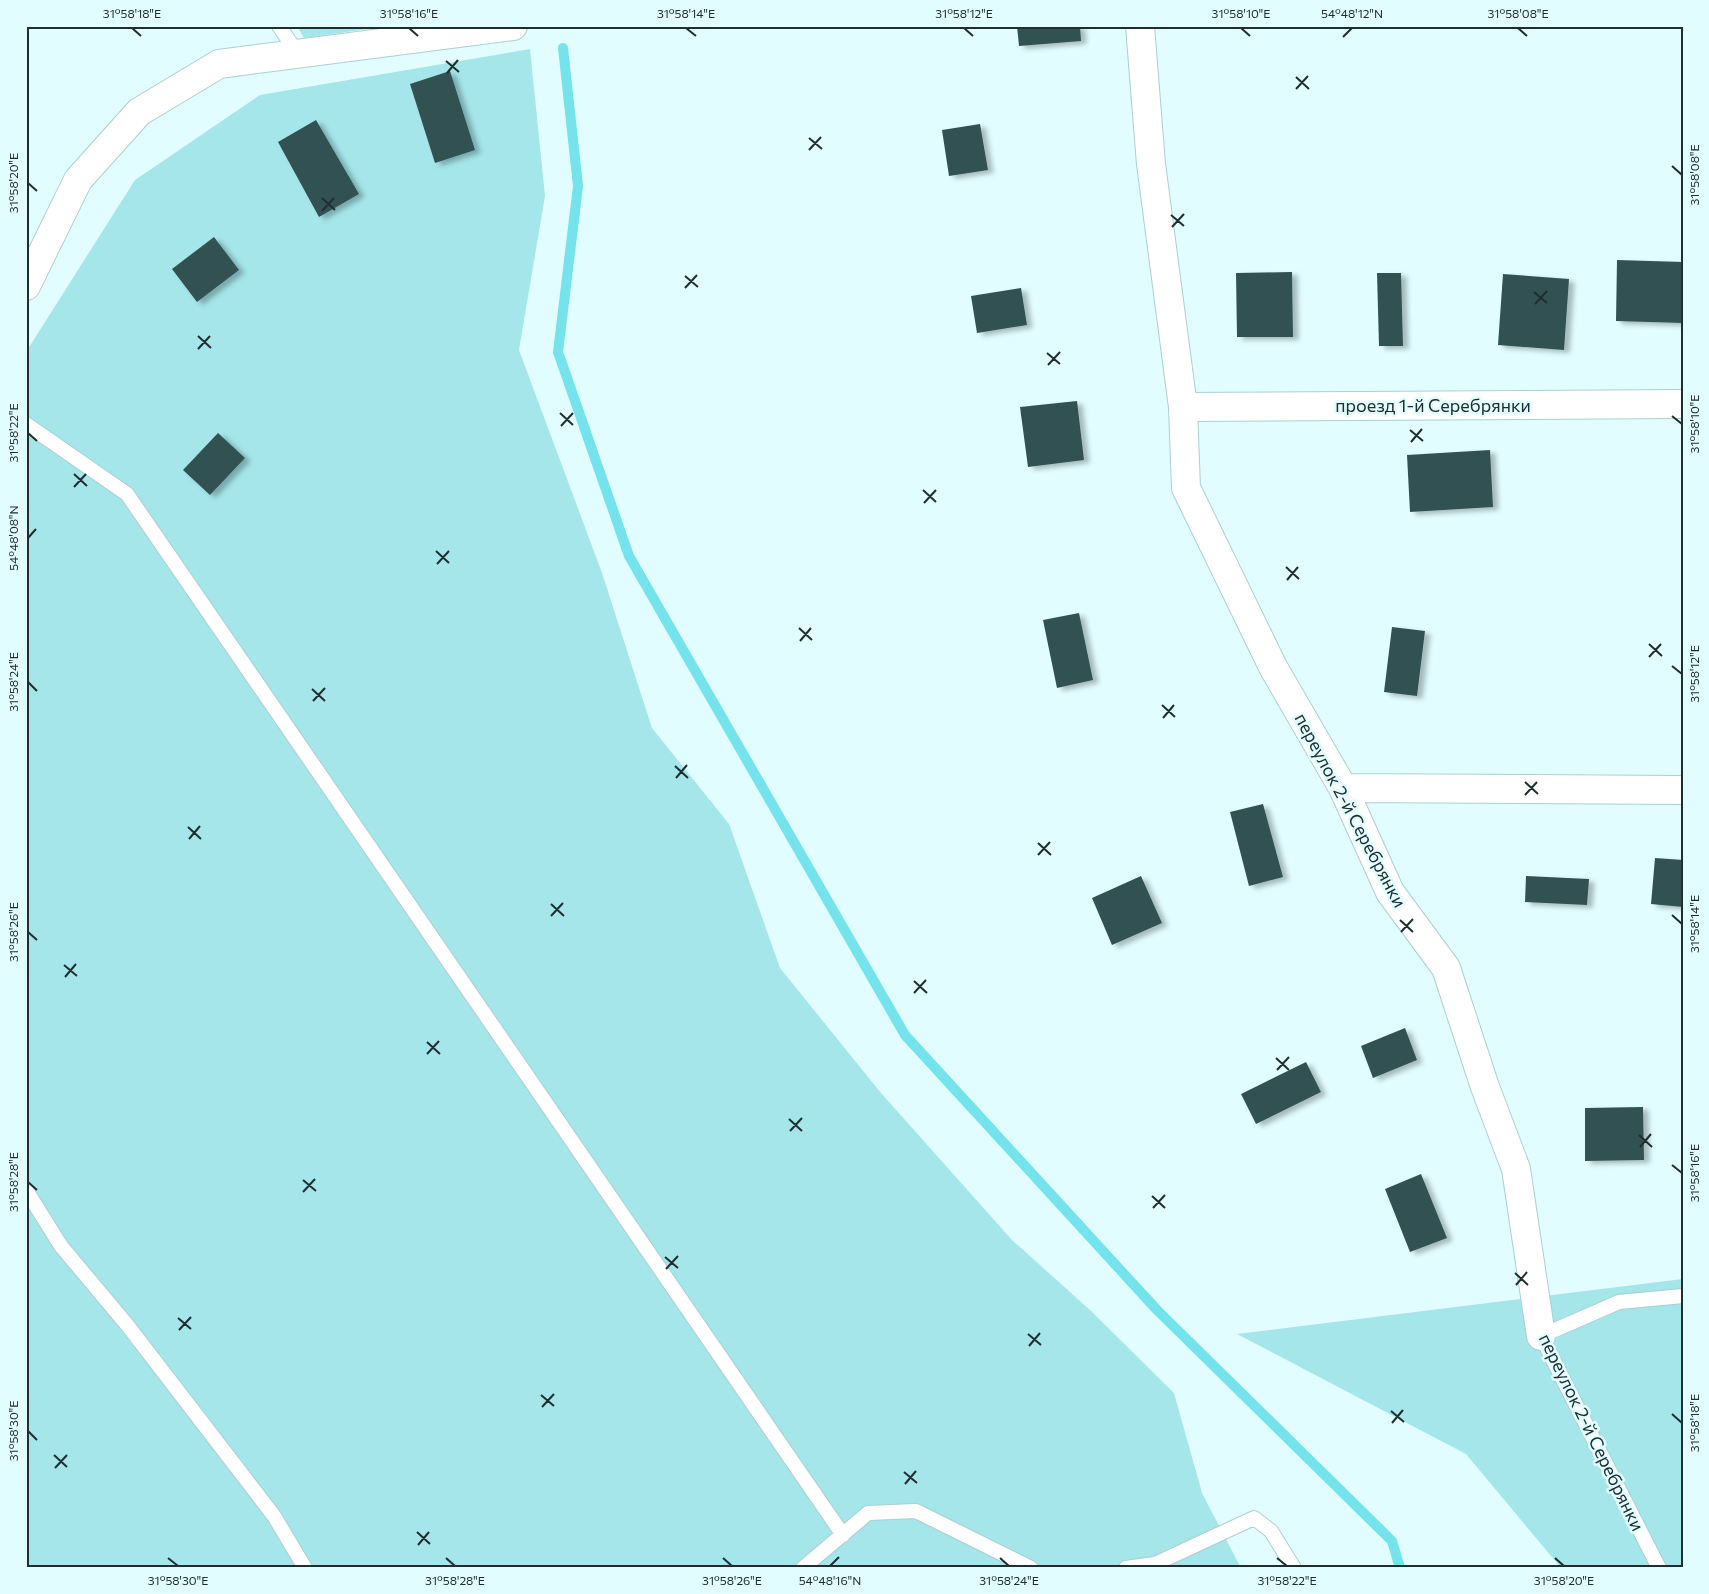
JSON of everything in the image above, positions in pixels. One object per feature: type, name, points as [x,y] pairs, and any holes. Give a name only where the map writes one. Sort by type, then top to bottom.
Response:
[{"type":"street","points":[[26,286],[78,180],[139,112],[219,64],[513,26]]},
{"type":"street","name":"переулок 2-й Серебрянки","points":[[1140,26],[1151,164],[1183,407],[1186,488],[1273,668],[1343,788],[1390,892],[1446,968],[1485,1087],[1516,1169],[1541,1336]]},
{"type":"street","name":"проезд 1-й Серебрянки","points":[[1183,407],[1683,404]]},
{"type":"street","points":[[1343,788],[1683,790]]},
{"type":"lane","points":[[279,26],[298,54]]},
{"type":"lane","points":[[26,424],[127,494],[843,1535]]},
{"type":"lane","points":[[26,1190],[61,1246],[128,1326],[274,1516],[305,1568]]},
{"type":"lane","points":[[1541,1336],[1619,1302],[1683,1296]]},
{"type":"lane","name":"переулок 2-й Серебрянки","points":[[1541,1336],[1659,1568]]},
{"type":"lane","points":[[803,1568],[868,1514],[916,1511],[1031,1568]]},
{"type":"lane","points":[[1126,1568],[1155,1564],[1254,1518],[1271,1531],[1294,1568]]},
{"type":"shaded area","points":[[297,26],[388,26],[304,38]]},
{"type":"shaded area","points":[[530,49],[545,196],[519,350],[602,573],[652,728],[729,824],[780,968],[881,1093],[1012,1240],[1090,1310],[1174,1393],[1202,1493],[1241,1568],[26,1568],[26,352],[135,180],[260,95]]},
{"type":"shaded area","points":[[1683,1279],[1683,1568],[1561,1568],[1466,1454],[1237,1334]]},
{"type":"building","points":[[1017,26],[1080,26],[1081,41],[1019,46]]},
{"type":"building","points":[[450,71],[475,150],[435,163],[410,84]]},
{"type":"building","points":[[316,120],[359,194],[319,217],[278,142]]},
{"type":"building","points":[[980,124],[988,170],[949,176],[942,130]]},
{"type":"building","points":[[214,237],[239,270],[197,302],[172,269]]},
{"type":"building","points":[[1617,260],[1683,262],[1683,323],[1616,321]]},
{"type":"building","points":[[1292,272],[1293,337],[1237,337],[1236,273]]},
{"type":"building","points":[[1377,273],[1401,273],[1403,346],[1379,346]]},
{"type":"building","points":[[1503,274],[1569,279],[1564,350],[1498,345]]},
{"type":"building","points":[[1021,288],[1027,325],[977,333],[971,296]]},
{"type":"building","points":[[1077,401],[1084,460],[1028,467],[1020,407]]},
{"type":"building","points":[[218,433],[245,458],[210,495],[183,470]]},
{"type":"building","points":[[1490,450],[1493,507],[1410,512],[1407,455]]},
{"type":"building","points":[[1079,613],[1093,680],[1057,688],[1043,620]]},
{"type":"building","points":[[1392,627],[1425,631],[1417,696],[1384,692]]},
{"type":"building","points":[[1263,804],[1283,877],[1249,886],[1230,812]]},
{"type":"building","points":[[1655,858],[1683,860],[1683,907],[1651,904]]},
{"type":"building","points":[[1141,876],[1162,923],[1112,945],[1092,898]]},
{"type":"building","points":[[1526,876],[1589,879],[1587,905],[1525,902]]},
{"type":"building","points":[[1405,1028],[1417,1060],[1373,1078],[1361,1046]]},
{"type":"building","points":[[1306,1062],[1321,1092],[1256,1124],[1241,1094]]},
{"type":"building","points":[[1643,1107],[1644,1160],[1585,1161],[1585,1108]]},
{"type":"building","points":[[1421,1174],[1447,1238],[1410,1252],[1385,1189]]},
{"type":"waterway","points":[[563,48],[578,186],[558,352],[629,556],[905,1035],[1157,1310],[1392,1541],[1400,1568]]}]
